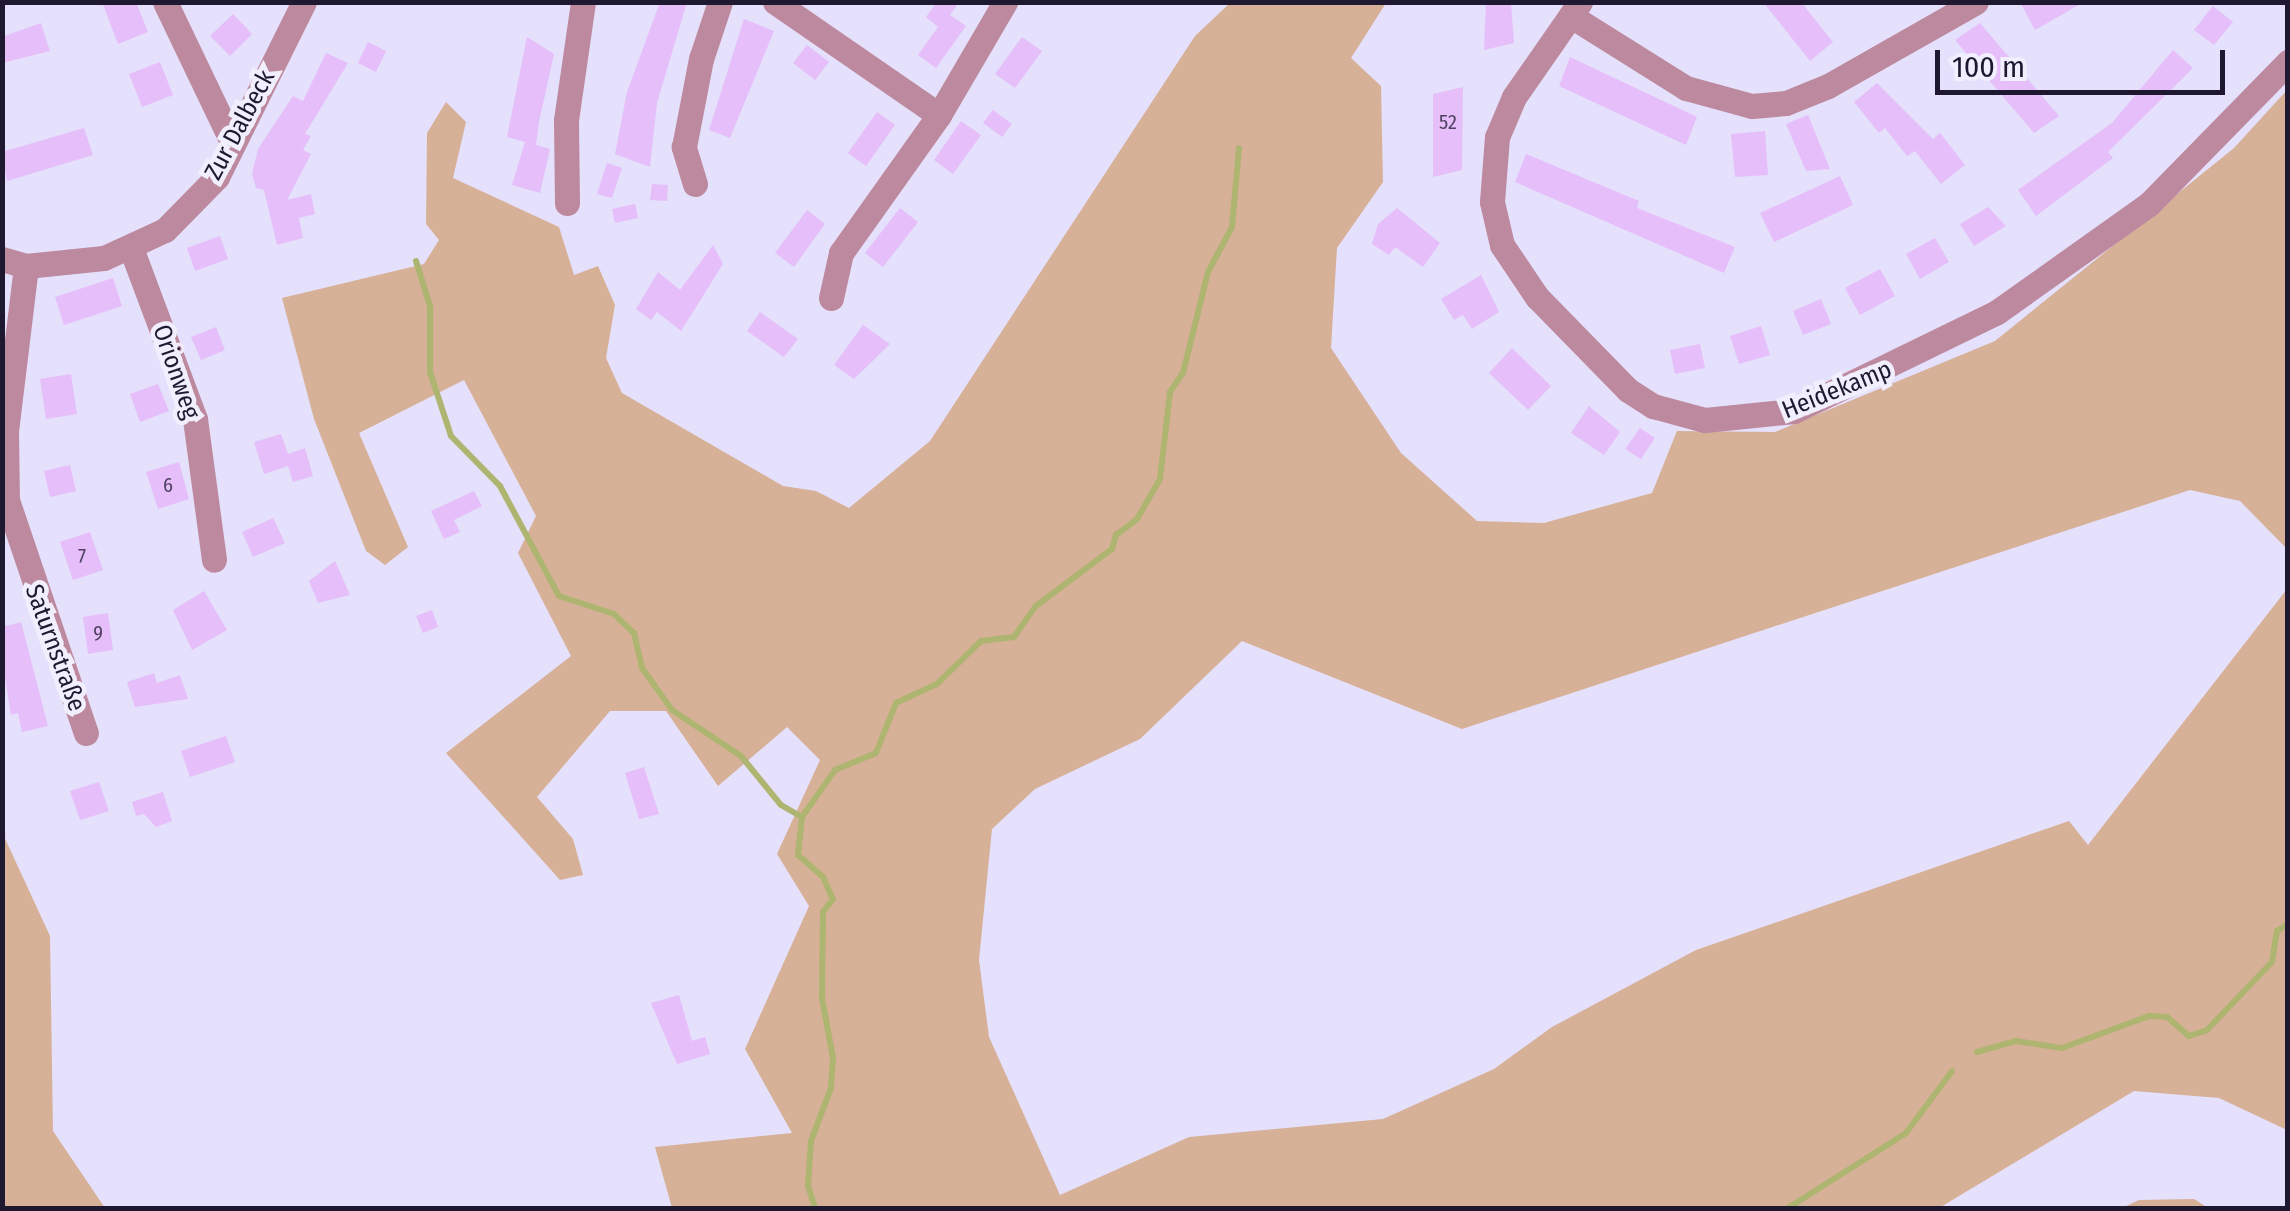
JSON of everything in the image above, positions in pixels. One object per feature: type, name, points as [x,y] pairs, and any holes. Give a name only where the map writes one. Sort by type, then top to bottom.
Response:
[{"type":"street","points":[[165,2],[232,142]]},
{"type":"street","name":"Zur Dalbeck","points":[[14,262],[104,258],[131,248],[194,204],[217,177],[304,2]]},
{"type":"street","points":[[568,204],[566,120],[583,2]]},
{"type":"street","points":[[695,184],[684,147],[700,59],[720,2]]},
{"type":"street","points":[[775,2],[939,115]]},
{"type":"street","points":[[830,298],[841,253],[939,115],[1006,2]]},
{"type":"street","points":[[1576,9],[1686,88],[1752,106],[1786,103],[1828,86],[1976,2]]},
{"type":"street","name":"Heidekamp","points":[[1576,9],[1514,97],[1498,137],[1492,202],[1502,245],[1537,297],[1628,390],[1653,406],[1706,420],[1794,411],[1998,312],[2149,204],[2288,62]]},
{"type":"street","name":"Orionweg","points":[[131,248],[195,419],[214,560]]},
{"type":"street","name":"Saturnstraße","points":[[14,262],[6,431],[8,500],[86,733]]},
{"type":"shaded area","points":[[1230,3],[1386,3],[1351,58],[1381,86],[1383,182],[1337,248],[1331,348],[1401,453],[1477,521],[1544,523],[1652,493],[1677,431],[1775,432],[1995,341],[2234,148],[2287,90],[2287,549],[2240,501],[2190,490],[1462,729],[1242,641],[1140,739],[1035,789],[992,829],[979,960],[989,1037],[1060,1195],[1189,1137],[1383,1119],[1494,1069],[1552,1027],[1696,950],[2069,821],[2088,845],[2287,589],[2287,1130],[2219,1098],[2134,1091],[1939,1208],[672,1208],[655,1147],[792,1133],[745,1049],[809,906],[777,854],[820,760],[787,727],[718,786],[666,711],[610,711],[537,797],[573,839],[583,875],[560,880],[446,753],[571,656],[518,553],[536,516],[464,380],[359,433],[408,547],[385,565],[366,551],[314,419],[282,298],[424,264],[439,240],[426,224],[427,133],[446,102],[466,122],[453,178],[559,227],[574,275],[598,266],[615,305],[606,358],[622,393],[783,486],[816,491],[849,508],[930,441],[1195,36]]},
{"type":"shaded area","points":[[2,832],[50,936],[53,1131],[105,1208],[3,1208]]},
{"type":"shaded area","points":[[2194,1199],[2208,1208],[2122,1208],[2139,1200]]},
{"type":"building","points":[[102,2],[136,2],[148,32],[118,44]]},
{"type":"building","points":[[660,2],[687,2],[657,103],[650,167],[615,154],[627,92]]},
{"type":"building","points":[[937,2],[959,2],[950,15],[966,26],[936,68],[918,55],[938,27],[926,17]]},
{"type":"building","points":[[1486,2],[1511,2],[1514,43],[1484,50]]},
{"type":"building","points":[[1763,2],[1801,2],[1833,42],[1810,61]]},
{"type":"building","points":[[2020,2],[2084,2],[2035,30]]},
{"type":"building","points":[[2213,6],[2233,22],[2214,45],[2194,30]]},
{"type":"building","points":[[233,14],[252,34],[230,56],[210,36]]},
{"type":"building","points":[[744,19],[774,31],[730,138],[709,130]]},
{"type":"building","points":[[41,23],[50,51],[2,63],[2,37]]},
{"type":"building","points":[[1980,23],[2059,116],[2034,133],[1955,40]]},
{"type":"building","points":[[527,37],[554,54],[536,145],[550,149],[540,193],[512,185],[525,142],[507,137]]},
{"type":"building","points":[[1022,37],[1042,51],[1015,88],[995,74]]},
{"type":"building","points":[[368,42],[386,51],[376,72],[358,63]]},
{"type":"building","points":[[807,45],[829,62],[815,80],[793,63]]},
{"type":"building","points":[[2173,50],[2193,68],[2108,152],[2113,158],[2036,216],[2018,190],[2112,123]]},
{"type":"building","points":[[326,53],[348,63],[305,134],[311,136],[303,150],[311,154],[287,200],[311,194],[315,214],[299,218],[303,238],[277,245],[264,190],[256,188],[252,174],[258,149],[293,96],[303,101]]},
{"type":"building","points":[[1570,57],[1697,117],[1686,145],[1559,86]]},
{"type":"building","points":[[160,62],[173,95],[142,107],[129,74]]},
{"type":"building","points":[[1877,83],[1933,139],[1940,133],[1965,165],[1941,184],[1915,151],[1907,156],[1885,128],[1879,133],[1854,102]]},
{"type":"building","points":[[1463,87],[1462,170],[1433,177],[1433,94]]},
{"type":"building","points":[[993,110],[1012,124],[1002,137],[983,123]]},
{"type":"building","points":[[877,112],[895,125],[866,166],[848,153]]},
{"type":"building","points":[[1808,115],[1830,169],[1806,171],[1786,124]]},
{"type":"building","points":[[961,121],[981,135],[953,174],[934,160]]},
{"type":"building","points":[[84,128],[93,155],[7,181],[2,152]]},
{"type":"building","points":[[1765,131],[1768,175],[1735,177],[1731,134]]},
{"type":"building","points":[[1526,154],[1639,201],[1637,208],[1735,247],[1724,273],[1515,182]]},
{"type":"building","points":[[607,163],[622,168],[612,198],[597,194]]},
{"type":"building","points":[[1840,176],[1853,205],[1774,242],[1760,213]]},
{"type":"building","points":[[652,184],[668,185],[667,201],[650,200]]},
{"type":"building","points":[[635,204],[638,218],[615,223],[612,209]]},
{"type":"building","points":[[1988,207],[2006,226],[1974,246],[1960,224]]},
{"type":"building","points":[[900,208],[918,222],[883,267],[865,253]]},
{"type":"building","points":[[1397,208],[1440,243],[1423,267],[1395,247],[1389,255],[1372,244],[1378,224]]},
{"type":"building","points":[[807,210],[825,224],[794,267],[775,253]]},
{"type":"building","points":[[220,236],[228,259],[195,271],[187,248]]},
{"type":"building","points":[[1935,238],[1949,262],[1920,279],[1906,254]]},
{"type":"building","points":[[713,245],[723,264],[681,331],[657,312],[651,320],[636,309],[658,272],[680,290]]},
{"type":"building","points":[[1880,269],[1895,296],[1860,315],[1845,288]]},
{"type":"building","points":[[1481,275],[1499,312],[1472,329],[1463,315],[1454,320],[1441,299]]},
{"type":"building","points":[[113,278],[122,306],[64,325],[55,297]]},
{"type":"building","points":[[1821,299],[1831,324],[1803,335],[1793,311]]},
{"type":"building","points":[[760,312],[798,339],[784,357],[747,331]]},
{"type":"building","points":[[863,325],[890,344],[854,379],[834,365]]},
{"type":"building","points":[[1761,326],[1770,355],[1739,364],[1730,336]]},
{"type":"building","points":[[216,327],[225,350],[201,360],[191,337]]},
{"type":"building","points":[[1700,344],[1705,368],[1675,374],[1670,350]]},
{"type":"building","points":[[1512,348],[1551,386],[1528,410],[1489,373]]},
{"type":"building","points":[[71,374],[77,414],[46,419],[40,379]]},
{"type":"building","points":[[158,384],[169,411],[140,422],[130,394]]},
{"type":"building","points":[[1589,406],[1620,432],[1604,455],[1571,433]]},
{"type":"building","points":[[1640,428],[1655,438],[1641,459],[1625,449]]},
{"type":"building","points":[[281,434],[288,454],[305,448],[313,476],[293,482],[288,466],[264,474],[254,442]]},
{"type":"building","points":[[179,462],[189,499],[158,509],[146,472]]},
{"type":"building","points":[[70,465],[76,491],[50,497],[44,471]]},
{"type":"building","points":[[474,491],[482,506],[454,520],[460,532],[444,539],[431,511]]},
{"type":"building","points":[[273,518],[285,543],[253,557],[242,532]]},
{"type":"building","points":[[90,532],[103,570],[73,580],[60,542]]},
{"type":"building","points":[[335,561],[350,595],[318,603],[309,581]]},
{"type":"building","points":[[204,591],[227,630],[192,650],[173,610]]},
{"type":"building","points":[[432,610],[438,627],[423,633],[416,616]]},
{"type":"building","points":[[108,613],[113,650],[88,654],[83,617]]},
{"type":"building","points":[[21,622],[48,726],[22,732],[18,713],[11,715],[2,658],[2,627]]},
{"type":"building","points":[[154,673],[157,683],[180,675],[188,699],[135,707],[127,682]]},
{"type":"building","points":[[226,736],[235,762],[190,777],[181,751]]},
{"type":"building","points":[[644,767],[659,814],[639,819],[625,773]]},
{"type":"building","points":[[99,782],[109,811],[80,820],[70,791]]},
{"type":"building","points":[[163,792],[172,821],[156,827],[144,814],[136,816],[132,802]]},
{"type":"building","points":[[679,995],[692,1041],[705,1037],[710,1054],[677,1064],[651,1003]]},
{"type":"waterway","points":[[802,817],[835,770],[876,753],[896,703],[937,684],[981,641],[1014,637],[1036,606],[1112,549],[1116,535],[1137,519],[1160,479],[1170,392],[1183,373],[1208,272],[1232,227],[1239,148]]},
{"type":"waterway","points":[[416,261],[430,306],[430,372],[451,436],[500,486],[559,596],[614,614],[634,633],[642,668],[672,710],[741,756],[781,805],[802,817],[798,855],[823,877],[833,899],[823,912],[822,998],[833,1058],[831,1088],[811,1141],[808,1186],[815,1208]]},
{"type":"waterway","points":[[1977,1052],[2016,1041],[2062,1048],[2149,1016],[2167,1017],[2189,1036],[2207,1030],[2272,962],[2277,931],[2288,924]]},
{"type":"waterway","points":[[1788,1208],[1906,1133],[1952,1071]]}]
